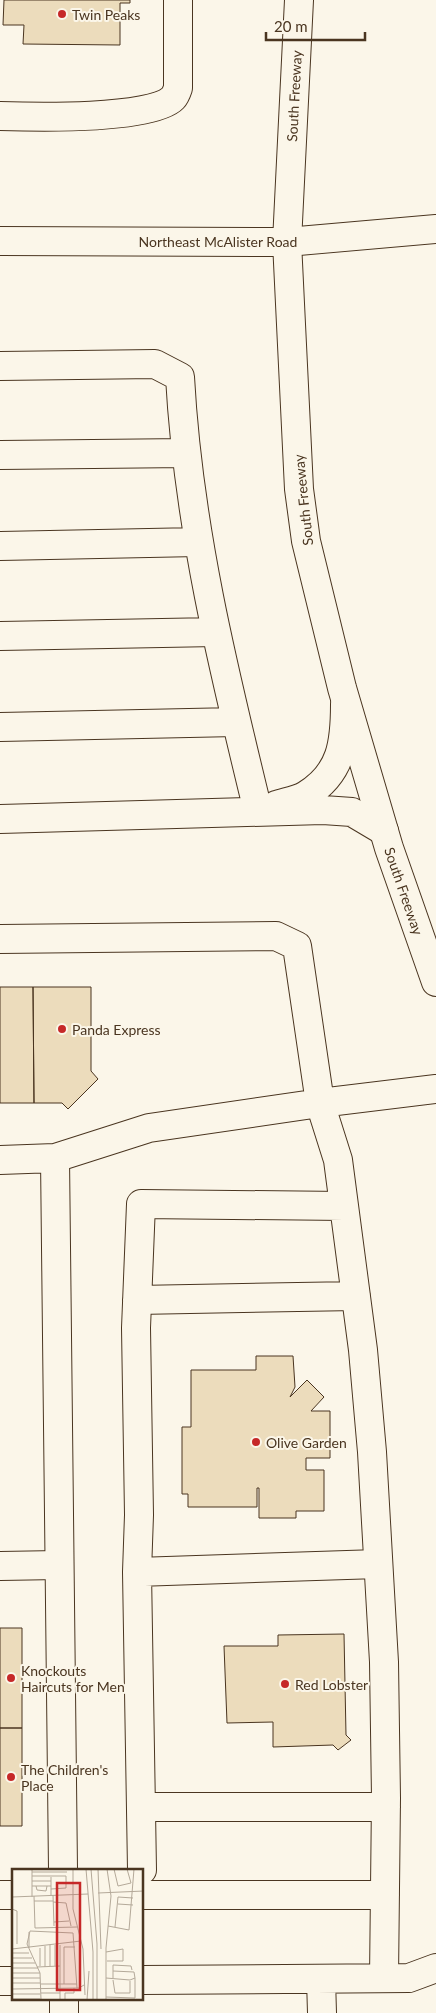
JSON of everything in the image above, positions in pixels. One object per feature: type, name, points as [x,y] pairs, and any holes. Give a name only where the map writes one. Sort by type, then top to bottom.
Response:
[{"type":"main road","points":[[0,116],[119,115],[160,105],[173,98],[178,88],[178,0]]},
{"type":"main road","name":"South Freeway","points":[[299,0],[287,242],[299,489],[306,541],[345,698],[384,831],[436,982]]},
{"type":"main road","name":"Northeast McAlister Road","points":[[0,241],[287,242],[436,229]]},
{"type":"main road","points":[[0,366],[155,364],[180,377],[186,453],[198,542],[236,722],[258,811]]},
{"type":"main road","points":[[0,455],[186,453]]},
{"type":"main road","points":[[0,546],[198,542]]},
{"type":"main road","points":[[0,636],[216,632]]},
{"type":"main road","points":[[258,811],[305,795],[330,775],[340,756],[345,733],[345,698]]},
{"type":"main road","points":[[0,727],[236,722]]},
{"type":"main road","points":[[0,819],[323,810],[352,812],[384,831]]},
{"type":"main road","points":[[0,939],[276,936],[297,946],[320,1103],[338,1160],[363,1350],[372,1452],[384,1662],[385,1895],[396,1978]]},
{"type":"main road","points":[[0,1160],[55,1158],[149,1128],[320,1103],[436,1089]]},
{"type":"main road","points":[[55,1158],[58,1565],[63,1869]]},
{"type":"main road","points":[[142,1869],[137,1572],[137,1300],[141,1204],[344,1206]]},
{"type":"main road","points":[[137,1300],[356,1296]]},
{"type":"main road","points":[[137,1572],[378,1564]]},
{"type":"main road","points":[[0,1566],[58,1565]]},
{"type":"main road","points":[[142,1806],[386,1806]]},
{"type":"main road","points":[[144,1895],[385,1895]]},
{"type":"main road","points":[[144,1980],[396,1978],[436,1968]]},
{"type":"main road","points":[[396,1978],[436,1990]]},
{"type":"main road","points":[[321,1979],[322,2013]]},
{"type":"main road","points":[[64,2000],[64,2013]]},
{"type":"building","name":"Twin Peaks","points":[[4,0],[130,0],[130,3],[120,3],[120,45],[23,44],[24,25],[3,25]]},
{"type":"building","points":[[0,987],[33,987],[34,1103],[0,1103]]},
{"type":"building","name":"Panda Express","points":[[33,987],[91,987],[91,1071],[98,1079],[68,1109],[62,1103],[34,1103]]},
{"type":"building","name":"Olive Garden","points":[[256,1356],[293,1356],[295,1387],[290,1397],[307,1380],[324,1397],[311,1411],[330,1411],[330,1458],[306,1458],[306,1470],[324,1470],[324,1511],[296,1511],[296,1518],[259,1518],[259,1488],[257,1488],[257,1507],[188,1507],[188,1494],[182,1494],[182,1427],[191,1427],[191,1370],[256,1370]]},
{"type":"building","name":"Knockouts Haircuts for Men","points":[[0,1628],[22,1628],[22,1728],[0,1728]]},
{"type":"building","name":"Red Lobster","points":[[344,1634],[346,1735],[351,1740],[338,1750],[333,1745],[273,1747],[273,1722],[227,1723],[224,1646],[278,1646],[278,1635]]},
{"type":"building","name":"The Children's Place","points":[[0,1728],[22,1728],[22,1826],[0,1826]]},
{"type":"place","name":"Twin Peaks","points":[[62,14]]},
{"type":"place","name":"Panda Express","points":[[62,1029]]},
{"type":"place","name":"Olive Garden","points":[[256,1442]]},
{"type":"place","name":"Knockouts Haircuts for Men","points":[[11,1678]]},
{"type":"place","name":"Red Lobster","points":[[285,1684]]},
{"type":"place","name":"The Children's Place","points":[[11,1777]]}]
